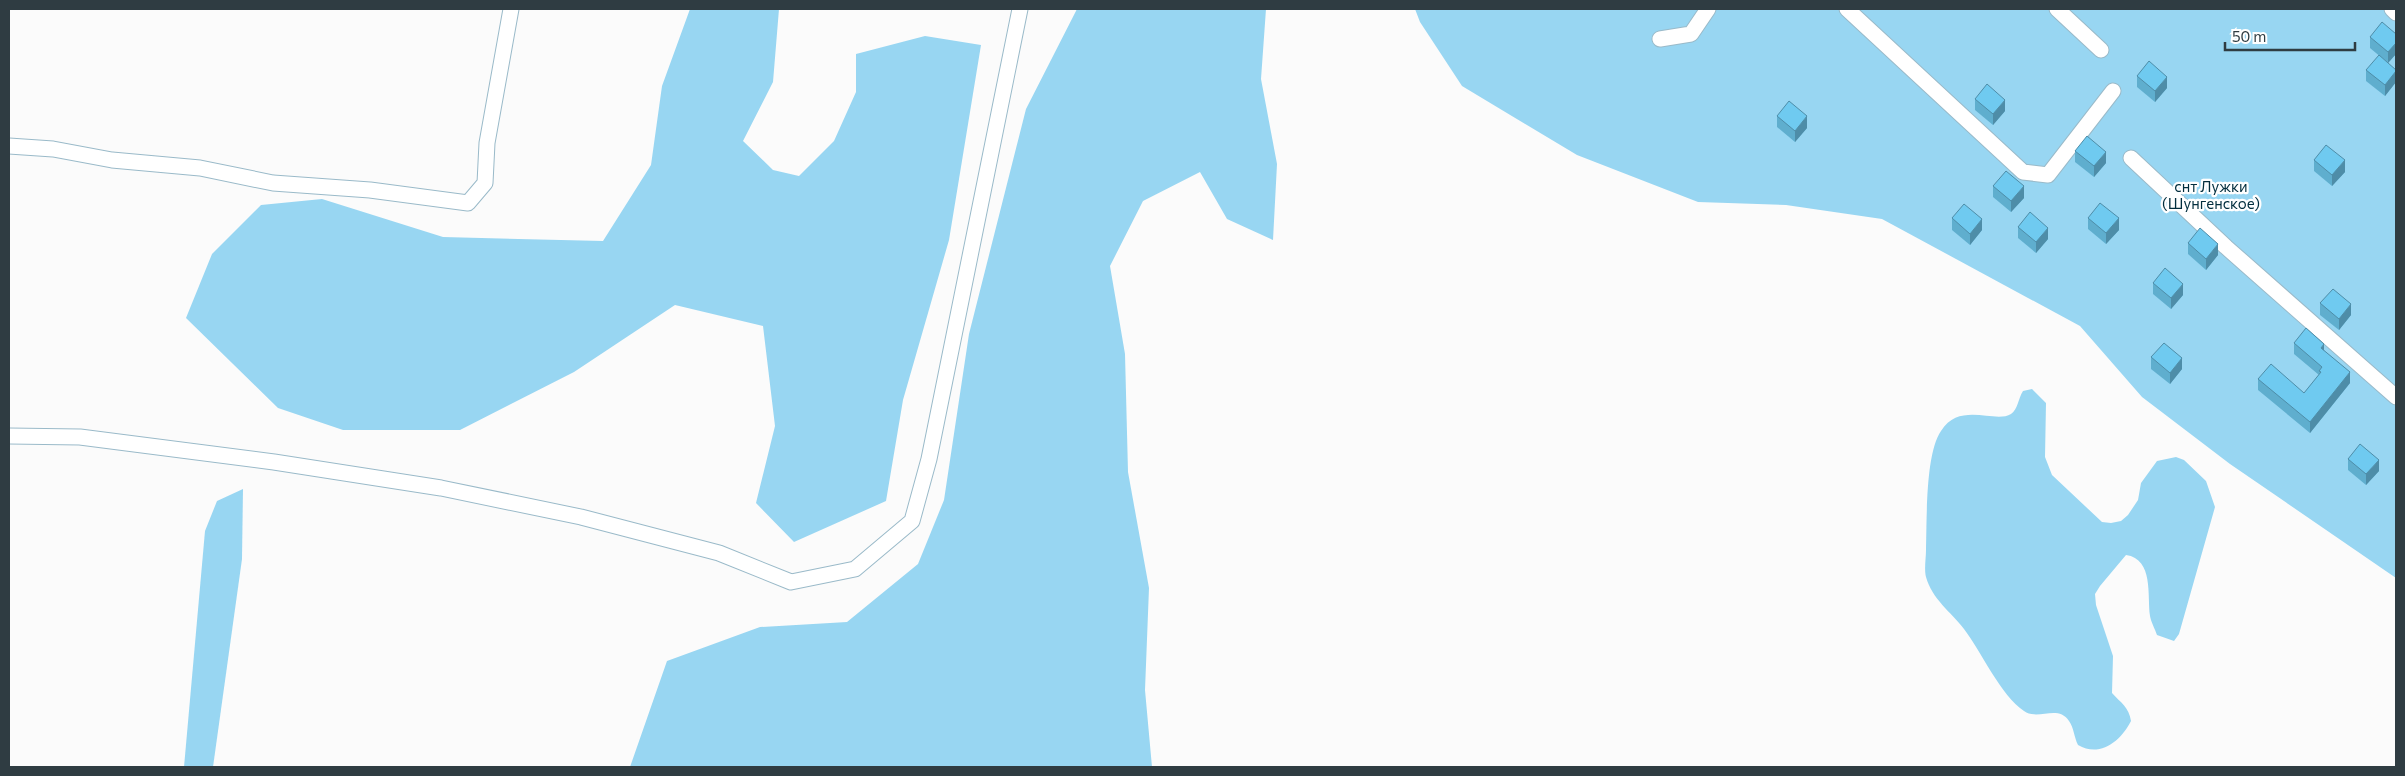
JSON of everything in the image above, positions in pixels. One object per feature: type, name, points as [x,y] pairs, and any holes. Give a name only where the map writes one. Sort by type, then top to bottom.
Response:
[{"type":"street","points":[[9,146],[53,148],[112,160],[200,168],[273,183],[370,190],[468,203],[485,183],[487,143],[511,9]]},
{"type":"street","points":[[9,436],[80,437],[274,462],[441,488],[581,517],[710,551],[791,582],[854,569],[912,521],[928,458],[1020,9]]},
{"type":"street","points":[[1660,39],[1691,34],[1708,9]]},
{"type":"street","points":[[1847,9],[2023,172],[2048,175],[2114,91]]},
{"type":"street","points":[[2057,9],[2102,50]]},
{"type":"street","points":[[2392,9],[2396,13]]},
{"type":"street","points":[[2131,158],[2226,247],[2396,397]]},
{"type":"green space","points":[[690,9],[779,9],[773,82],[743,141],[773,170],[799,176],[834,141],[856,92],[856,54],[925,36],[981,45],[949,240],[903,400],[886,501],[794,542],[756,503],[775,426],[763,326],[675,305],[574,372],[460,430],[343,430],[278,408],[186,318],[212,254],[261,205],[322,199],[443,237],[603,241],[651,165],[662,86]]},
{"type":"green space","points":[[1077,9],[1266,9],[1261,79],[1277,164],[1273,240],[1227,219],[1200,172],[1143,201],[1110,266],[1125,354],[1128,472],[1149,588],[1145,690],[1152,767],[630,767],[667,661],[760,627],[847,622],[918,564],[944,500],[969,334],[1026,109]]},
{"type":"green space","name":"снт Лужки (Шунгенское)","points":[[1415,9],[2396,9],[2396,578],[2230,464],[2142,397],[2080,326],[1882,219],[1786,205],[1698,202],[1577,155],[1462,86],[1420,22]]},
{"type":"green space","points":[[2032,389],[2046,403],[2045,457],[2052,475],[2102,522],[2121,521],[2128,515],[2138,500],[2141,483],[2157,461],[2176,457],[2184,460],[2206,481],[2215,507],[2179,634],[2174,641],[2157,635],[2150,616],[2145,571],[2141,563],[2135,558],[2126,555],[2095,594],[2096,605],[2113,656],[2112,693],[2126,709],[2131,721],[2116,741],[2094,750],[2078,745],[2071,724],[2064,716],[2054,713],[2030,714],[2024,711],[2007,695],[1971,638],[1937,599],[1926,577],[1929,471],[1932,455],[1941,431],[1949,422],[1958,417],[1977,415],[1996,417],[2011,414],[2023,391]]},
{"type":"green space","points":[[243,489],[242,559],[213,767],[184,767],[205,531],[217,501]]},
{"type":"building","points":[[2382,22],[2396,34],[2396,43],[2388,52],[2370,37]]},
{"type":"building","points":[[2379,55],[2396,70],[2385,85],[2366,70]]},
{"type":"building","points":[[2149,61],[2167,77],[2155,91],[2137,76]]},
{"type":"building","points":[[1987,84],[2005,100],[1993,114],[1975,99]]},
{"type":"building","points":[[1789,101],[1807,116],[1795,131],[1777,116]]},
{"type":"building","points":[[2087,136],[2106,152],[2094,166],[2075,151]]},
{"type":"building","points":[[2326,145],[2345,160],[2332,175],[2314,160]]},
{"type":"building","points":[[2006,171],[2024,186],[2011,201],[1993,186]]},
{"type":"building","points":[[2100,203],[2119,218],[2106,233],[2088,218]]},
{"type":"building","points":[[1964,204],[1982,219],[1970,234],[1952,218]]},
{"type":"building","points":[[2030,212],[2048,228],[2036,242],[2018,227]]},
{"type":"building","points":[[2200,228],[2218,244],[2206,259],[2188,243]]},
{"type":"building","points":[[2165,268],[2183,284],[2171,298],[2153,283]]},
{"type":"building","points":[[2333,289],[2351,304],[2339,319],[2320,303]]},
{"type":"building","points":[[2306,328],[2324,344],[2321,348],[2350,372],[2310,422],[2258,379],[2271,364],[2304,393],[2321,372],[2319,371],[2322,367],[2294,343]]},
{"type":"building","points":[[2164,343],[2182,358],[2170,373],[2151,357]]},
{"type":"building","points":[[2360,444],[2379,460],[2366,474],[2348,459]]}]
